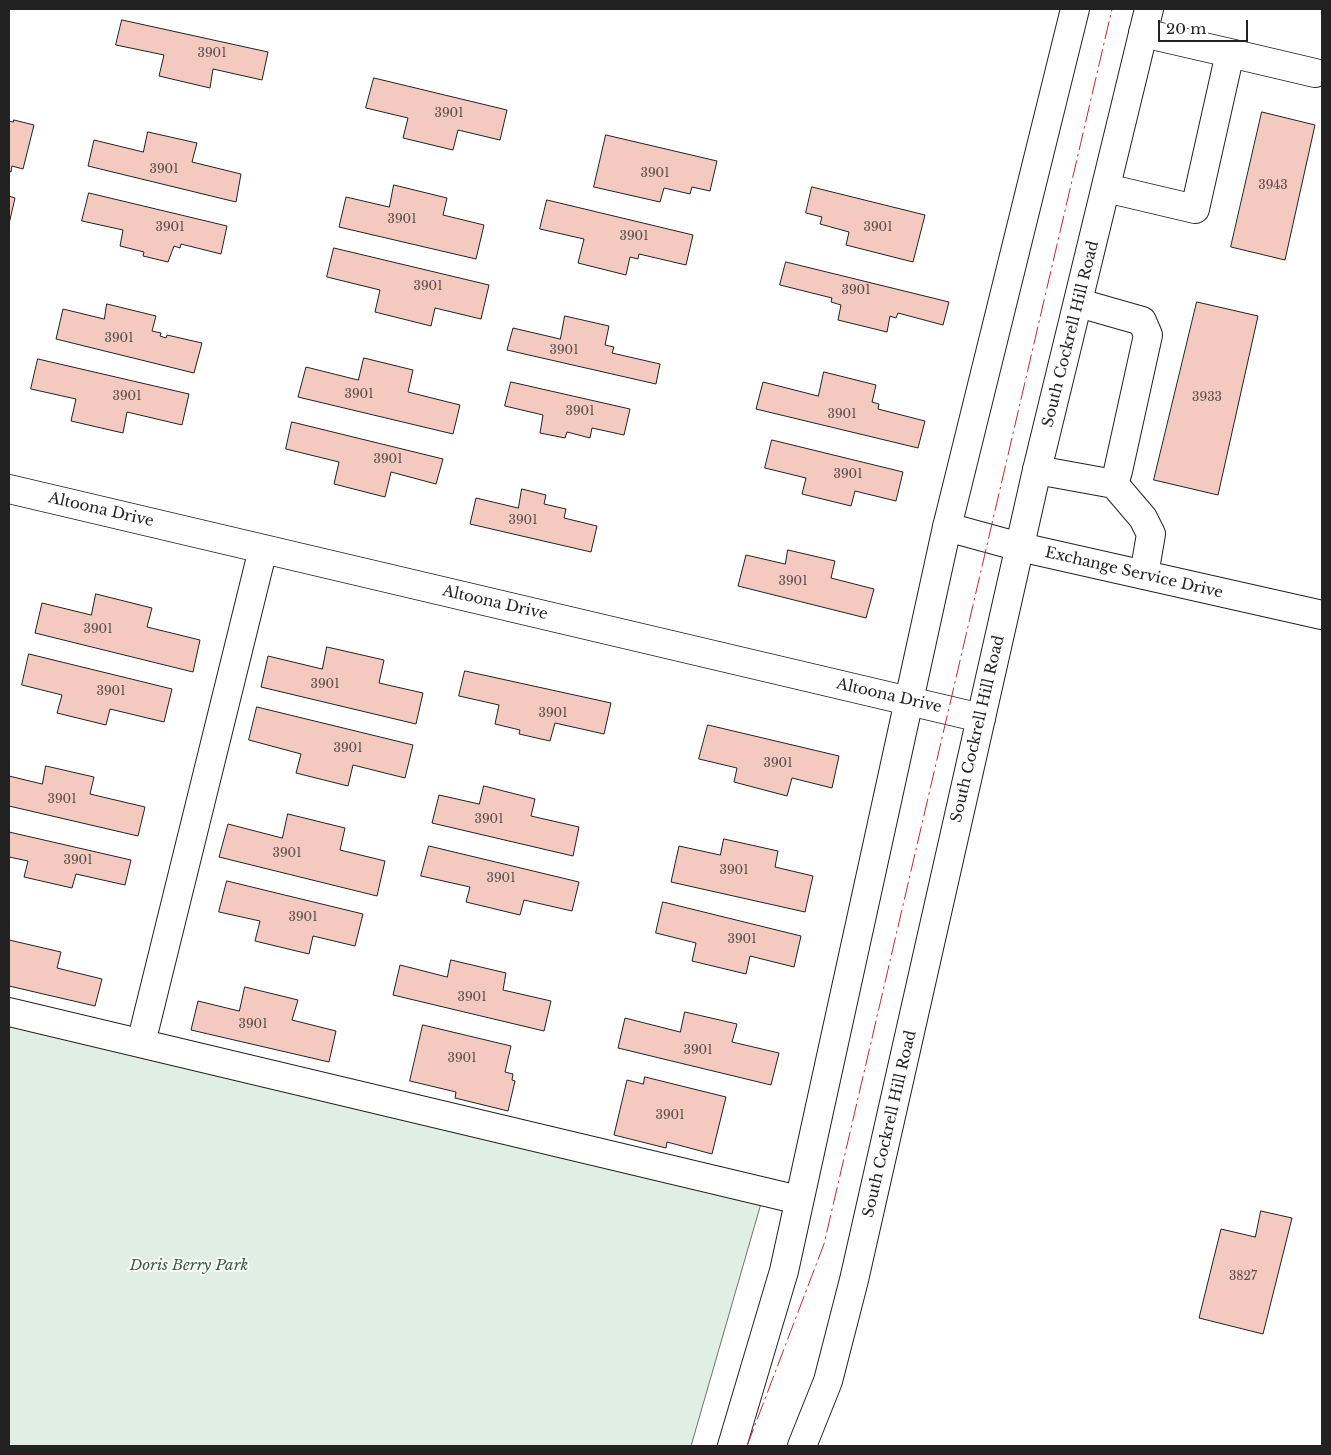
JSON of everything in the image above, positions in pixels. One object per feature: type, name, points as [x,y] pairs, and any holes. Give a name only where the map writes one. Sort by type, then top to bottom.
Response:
[{"type":"main road","points":[[732,1446],[784,1271],[947,527],[1075,9]]},
{"type":"main road","points":[[1146,21],[1230,52],[1315,73]]},
{"type":"main road","name":"South Cockrell Hill Road","points":[[802,1446],[828,1381],[854,1280],[1037,470],[1146,21]]},
{"type":"main road","points":[[1106,188],[1196,208],[1230,52]]},
{"type":"main road","points":[[1079,303],[1142,321],[1148,335],[1114,484]]},
{"type":"main road","points":[[1037,470],[1114,484],[1143,518],[1151,534],[1144,575]]},
{"type":"main road","name":"Altoona Drive","points":[[9,489],[981,718]]},
{"type":"main road","name":"Exchange Service Drive","points":[[947,527],[1020,547],[1322,615]]},
{"type":"main road","points":[[144,1027],[263,549]]},
{"type":"main road","points":[[9,1012],[799,1200]]},
{"type":"green space","name":"Doris Berry Park","points":[[9,1023],[762,1200],[691,1446],[9,1446]]},
{"type":"building","points":[[122,20],[268,52],[262,80],[213,69],[210,88],[159,76],[164,55],[116,45]]},
{"type":"building","points":[[374,78],[507,110],[500,140],[458,130],[453,150],[403,138],[408,118],[366,108]]},
{"type":"building","points":[[1262,112],[1315,125],[1285,260],[1231,247]]},
{"type":"building","points":[[14,120],[34,125],[23,169],[12,166],[11,172],[9,171],[9,121],[13,122]]},
{"type":"building","points":[[148,132],[197,143],[192,162],[241,174],[236,202],[88,166],[94,140],[143,152]]},
{"type":"building","points":[[606,135],[717,161],[710,191],[692,187],[690,194],[664,188],[660,202],[594,187]]},
{"type":"building","points":[[394,185],[447,198],[443,215],[484,225],[476,259],[339,227],[346,197],[389,207]]},
{"type":"building","points":[[812,187],[925,215],[913,262],[846,245],[849,232],[820,224],[822,217],[806,213]]},
{"type":"building","points":[[89,193],[227,226],[221,254],[181,244],[180,248],[174,246],[168,262],[143,256],[144,252],[120,246],[123,230],[82,221]]},
{"type":"building","points":[[9,196],[15,198],[9,224]]},
{"type":"building","points":[[547,200],[693,235],[686,265],[639,254],[638,259],[630,257],[626,275],[578,263],[584,239],[540,229]]},
{"type":"building","points":[[334,248],[489,285],[481,319],[435,308],[431,326],[375,312],[380,290],[327,277]]},
{"type":"building","points":[[786,262],[949,302],[943,325],[898,313],[896,318],[890,316],[887,332],[838,320],[841,305],[831,302],[832,298],[780,285]]},
{"type":"building","points":[[1197,302],[1258,316],[1218,495],[1154,480]]},
{"type":"building","points":[[107,304],[156,316],[152,331],[161,333],[160,336],[166,338],[167,335],[202,343],[194,373],[56,339],[63,309],[104,319]]},
{"type":"building","points":[[565,316],[609,326],[605,345],[614,347],[612,353],[660,364],[656,384],[507,350],[513,328],[560,339]]},
{"type":"building","points":[[364,358],[413,370],[408,392],[460,405],[453,434],[298,397],[306,367],[358,380]]},
{"type":"building","points":[[38,359],[189,394],[182,425],[127,412],[123,433],[71,421],[76,399],[31,389]]},
{"type":"building","points":[[824,372],[876,385],[872,402],[879,404],[878,409],[925,421],[918,448],[756,409],[763,382],[818,396]]},
{"type":"building","points":[[511,382],[630,409],[624,435],[592,428],[590,438],[567,432],[565,438],[540,433],[543,415],[505,406]]},
{"type":"building","points":[[292,422],[443,459],[436,484],[391,472],[385,497],[334,484],[339,462],[286,449]]},
{"type":"building","points":[[772,440],[903,472],[896,501],[855,491],[851,506],[802,494],[806,478],[765,468]]},
{"type":"building","points":[[522,489],[546,495],[544,504],[566,509],[564,518],[597,526],[591,552],[470,524],[476,498],[518,508]]},
{"type":"building","points":[[788,550],[835,561],[831,578],[874,589],[866,618],[738,586],[746,555],[785,564]]},
{"type":"building","points":[[96,594],[152,608],[147,627],[200,640],[193,672],[35,633],[42,603],[91,615]]},
{"type":"building","points":[[327,647],[384,660],[379,683],[423,693],[416,724],[261,687],[268,656],[322,669]]},
{"type":"building","points":[[29,654],[172,689],[164,722],[110,709],[106,725],[57,713],[62,695],[22,685]]},
{"type":"building","points":[[465,671],[611,703],[604,734],[555,723],[550,741],[519,734],[520,730],[495,724],[499,705],[459,696]]},
{"type":"building","points":[[257,707],[413,745],[405,778],[353,765],[348,786],[296,773],[301,754],[249,740]]},
{"type":"building","points":[[708,725],[839,756],[832,788],[792,778],[787,796],[734,782],[737,768],[699,759]]},
{"type":"building","points":[[46,766],[94,777],[90,794],[145,807],[138,836],[9,806],[9,776],[42,784]]},
{"type":"building","points":[[484,786],[535,799],[531,816],[579,827],[573,856],[432,823],[439,795],[479,804]]},
{"type":"building","points":[[288,814],[345,828],[340,850],[385,861],[377,896],[219,857],[228,824],[282,838]]},
{"type":"building","points":[[9,832],[131,860],[125,885],[76,874],[72,888],[24,877],[28,861],[9,857]]},
{"type":"building","points":[[724,839],[778,851],[775,867],[813,876],[805,912],[671,882],[679,846],[720,855]]},
{"type":"building","points":[[429,846],[579,882],[572,911],[524,900],[520,915],[466,902],[470,887],[421,876]]},
{"type":"building","points":[[227,881],[363,914],[355,946],[313,936],[309,954],[255,941],[260,921],[219,912]]},
{"type":"building","points":[[663,902],[801,936],[794,967],[750,956],[746,974],[692,961],[696,943],[656,933]]},
{"type":"building","points":[[9,940],[61,952],[57,968],[102,979],[95,1006],[9,986]]},
{"type":"building","points":[[451,960],[506,973],[503,990],[551,1001],[544,1031],[393,995],[400,965],[447,977]]},
{"type":"building","points":[[245,987],[298,1000],[292,1020],[336,1031],[329,1062],[191,1030],[198,1001],[239,1011]]},
{"type":"building","points":[[685,1012],[737,1024],[732,1042],[779,1053],[771,1085],[618,1048],[625,1018],[680,1032]]},
{"type":"building","points":[[423,1025],[511,1046],[505,1072],[513,1074],[512,1080],[515,1081],[508,1111],[455,1098],[456,1092],[410,1081]]},
{"type":"building","points":[[645,1077],[726,1097],[712,1154],[667,1142],[666,1148],[614,1135],[627,1080],[643,1084]]},
{"type":"building","points":[[1261,1211],[1292,1218],[1263,1334],[1199,1318],[1221,1229],[1255,1237]]},
{"type":"power","points":[[747,1446],[824,1244],[1112,9]]}]
